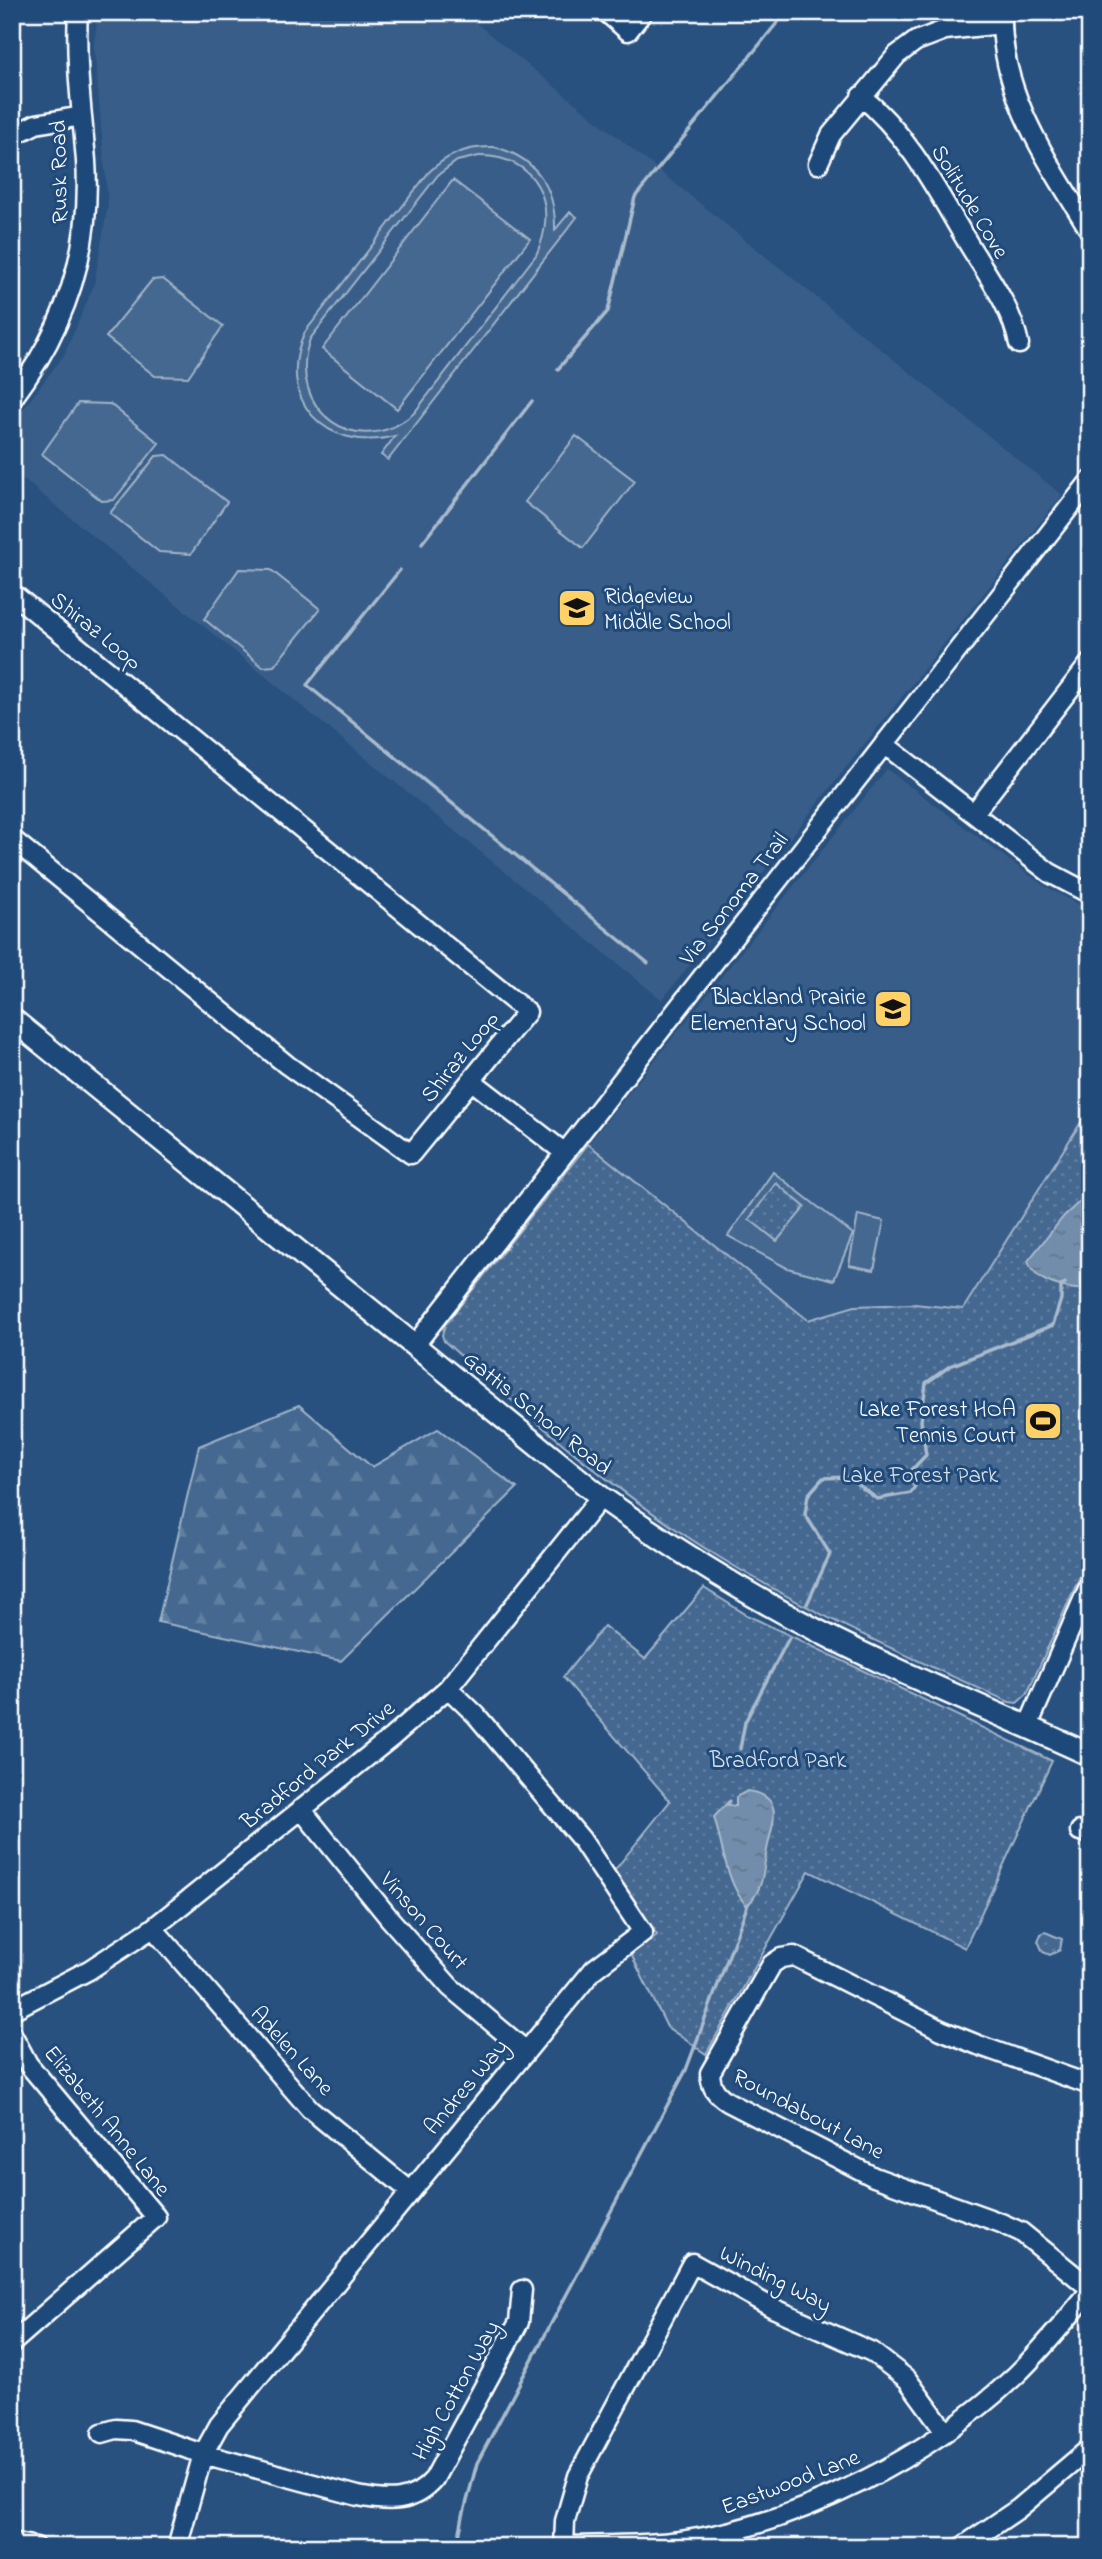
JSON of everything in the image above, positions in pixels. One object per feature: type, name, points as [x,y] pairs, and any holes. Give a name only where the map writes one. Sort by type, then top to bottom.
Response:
[{"type":"main road","name":"Gattis School Road","points":[[12,1018],[601,1497],[706,1568],[811,1628],[1090,1755]]},
{"type":"street","name":"Rusk Road","points":[[12,399],[52,336],[70,294],[79,261],[87,195],[77,66],[78,12]]},
{"type":"street","points":[[606,12],[628,31],[643,12]]},
{"type":"street","points":[[818,164],[827,141],[897,55],[926,36],[1002,18],[1008,68],[1026,122],[1090,231]]},
{"type":"street","name":"Solitude Cove","points":[[861,96],[897,133],[921,165],[1009,311],[1019,344]]},
{"type":"street","points":[[12,136],[36,124],[82,116]]},
{"type":"street","name":"Via Sonoma Trail","points":[[414,1346],[1090,481]]},
{"type":"street","name":"Shiraz Loop","points":[[12,593],[527,1012],[411,1154],[287,1065],[12,839]]},
{"type":"street","points":[[974,813],[1090,663]]},
{"type":"street","points":[[884,744],[1049,873],[1090,894]]},
{"type":"street","points":[[472,1081],[565,1153]]},
{"type":"street","name":"Bradford Park Drive","points":[[12,2010],[89,1970],[153,1928],[391,1737],[447,1688],[601,1497]]},
{"type":"street","points":[[1028,1726],[1088,1593]]},
{"type":"street","name":"Andres Way","points":[[177,2547],[202,2454],[219,2425],[594,1969],[643,1932],[581,1839],[476,1715],[447,1688]]},
{"type":"street","name":"Vinson Court","points":[[301,1809],[390,1919],[450,1987],[526,2051]]},
{"type":"street","name":"Adelen Lane","points":[[153,1928],[310,2109],[410,2192]]},
{"type":"street","name":"Roundabout Lane","points":[[1090,2085],[978,2046],[941,2030],[794,1956],[781,1958],[772,1964],[710,2073],[716,2094],[728,2102],[874,2177],[1021,2232],[1090,2290]]},
{"type":"street","name":"Elizabeth Anne Lane","points":[[12,2034],[28,2064],[156,2217],[12,2343]]},
{"type":"street","name":"Winding Way","points":[[564,2546],[565,2521],[579,2476],[692,2263],[773,2308],[852,2342],[881,2358],[907,2379],[945,2431]]},
{"type":"street","name":"High Cotton Way","points":[[102,2433],[116,2429],[131,2430],[202,2454],[383,2501],[402,2501],[420,2493],[434,2479],[519,2322],[522,2290]]},
{"type":"street","name":"Eastwood Lane","points":[[564,2546],[679,2541],[756,2524],[845,2491],[886,2469],[983,2404],[1015,2376],[1090,2290]]},
{"type":"street","points":[[962,2547],[1018,2509],[1090,2448]]},
{"type":"street","points":[[12,2542],[36,2547]]},
{"type":"shaded area","name":"Ridgeview Middle School","points":[[98,12],[462,12],[1062,495],[662,1000],[12,470],[12,424],[64,355],[94,285],[108,205],[94,45]]},
{"type":"shaded area","name":"Blackland Prairie Elementary School","points":[[887,769],[1041,884],[1090,911],[1090,1108],[963,1309],[914,1304],[855,1306],[808,1320],[588,1144]]},
{"type":"green space","points":[[494,147],[521,158],[541,176],[552,201],[555,230],[570,212],[577,217],[388,460],[381,455],[395,436],[370,439],[347,437],[328,429],[312,416],[302,399],[296,379],[297,356],[305,332],[429,172],[451,156]],"holes":[[[479,156],[499,158],[516,164],[529,174],[544,202],[543,237],[536,255],[414,413],[392,427],[371,433],[350,430],[332,421],[317,407],[308,388],[305,365],[310,339],[438,175],[457,161]]]},
{"type":"green space","points":[[453,180],[530,239],[397,409],[322,349]]},
{"type":"green space","points":[[163,279],[223,326],[188,377],[155,376],[106,337],[152,280]]},
{"type":"green space","points":[[78,403],[110,404],[159,443],[114,500],[102,501],[42,454]]},
{"type":"green space","points":[[576,436],[635,481],[583,548],[525,502]]},
{"type":"green space","points":[[167,455],[227,502],[191,554],[159,552],[110,513],[156,456]]},
{"type":"green space","points":[[239,569],[271,570],[320,609],[274,666],[263,667],[204,619]]},
{"type":"green space","name":"Lake Forest Park","points":[[1090,1108],[1090,1554],[1027,1694],[1017,1703],[1009,1702],[861,1634],[719,1557],[611,1482],[543,1428],[444,1341],[442,1335],[445,1325],[588,1144],[808,1320],[855,1306],[914,1304],[963,1309]]},
{"type":"green space","points":[[773,1172],[853,1234],[834,1280],[787,1268],[728,1236]]},
{"type":"green space","points":[[776,1183],[805,1207],[777,1241],[749,1219]]},
{"type":"green space","points":[[858,1215],[884,1221],[874,1270],[849,1265]]},
{"type":"green space","points":[[299,1405],[372,1467],[438,1429],[517,1488],[341,1661],[158,1622],[199,1446]]},
{"type":"green space","name":"Bradford Park","points":[[704,1588],[747,1615],[1052,1761],[965,1948],[809,1871],[706,2054],[667,2027],[631,1954],[657,1935],[614,1871],[670,1801],[563,1677],[604,1626],[645,1659]]},
{"type":"green space","points":[[1045,1932],[1062,1939],[1060,1950],[1050,1955],[1043,1952],[1038,1941]]},
{"type":"water","points":[[1090,1192],[1090,1289],[1073,1289],[1053,1284],[1037,1275],[1028,1261],[1064,1216]]},
{"type":"water","points":[[747,1791],[768,1799],[774,1813],[762,1880],[747,1906],[740,1898],[730,1876],[714,1817],[730,1800],[728,1805],[736,1806],[736,1797]]},
{"type":"waterway","points":[[558,369],[608,311],[635,197],[786,12]]},
{"type":"waterway","points":[[422,543],[532,401]]},
{"type":"waterway","points":[[400,570],[307,685],[648,963]]},
{"type":"waterway","points":[[807,1604],[830,1554],[805,1514],[808,1495],[823,1478],[848,1477],[877,1499],[911,1493],[915,1486],[905,1477],[926,1455],[921,1421],[926,1383],[950,1366],[1053,1325],[1061,1299],[1061,1286],[1065,1283]]},
{"type":"waterway","points":[[740,1749],[745,1722],[789,1638]]},
{"type":"waterway","points":[[457,2547],[477,2463],[686,2070],[748,1904]]},
{"type":"place","name":"Ridgeview Middle School","points":[[577,608]]},
{"type":"place","name":"Blackland Prairie Elementary School","points":[[893,1009]]},
{"type":"place","name":"Lake Forest HOA Tennis Court","points":[[1043,1421]]}]
